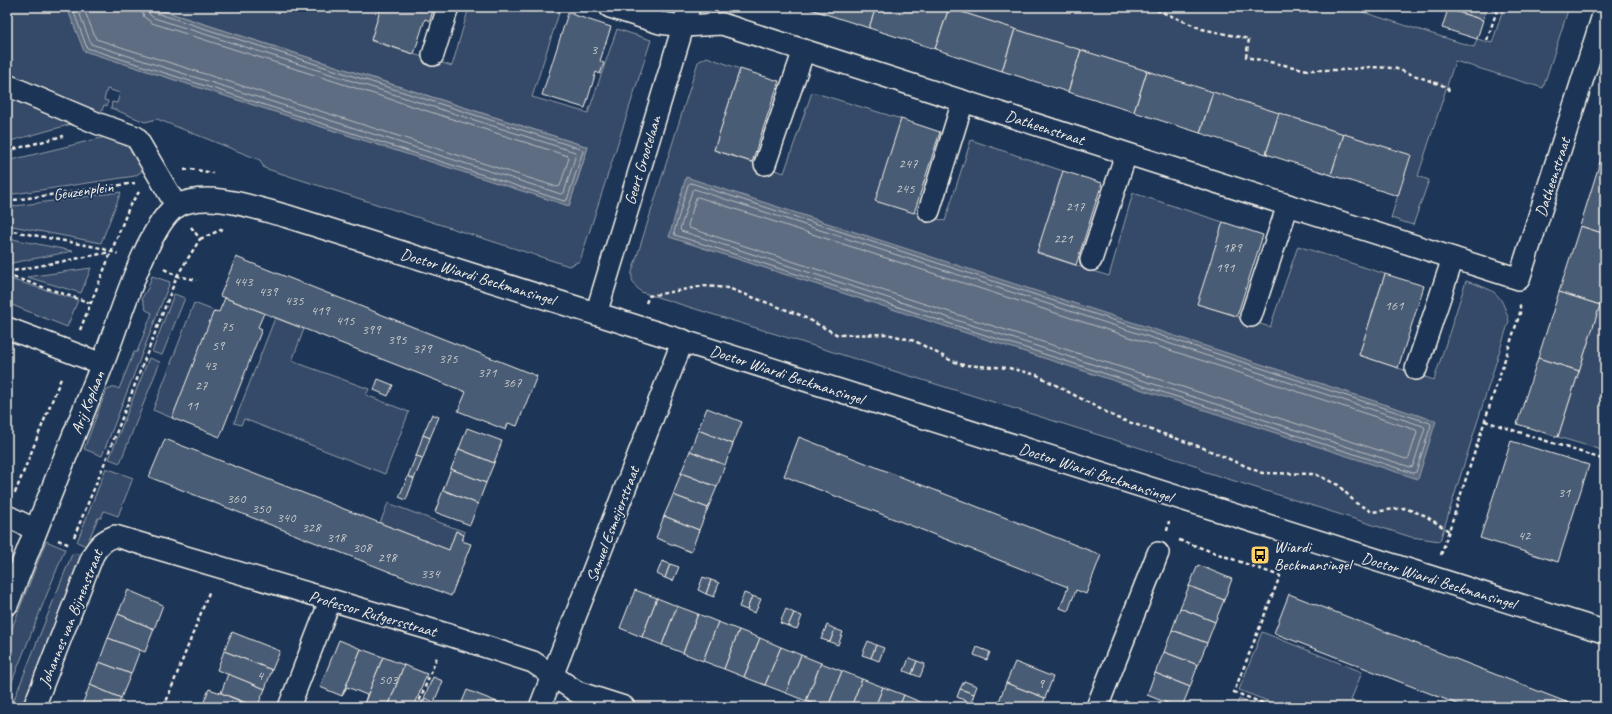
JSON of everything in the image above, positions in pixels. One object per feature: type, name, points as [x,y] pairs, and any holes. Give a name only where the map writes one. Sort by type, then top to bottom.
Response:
[{"type":"street","points":[[433,55],[448,7]]},
{"type":"street","name":"Datheenstraat","points":[[610,7],[660,22],[686,17],[722,24],[1126,154],[1520,278],[1605,9]]},
{"type":"street","name":"Geert Grootelaan","points":[[596,314],[686,17]]},
{"type":"street","points":[[765,164],[804,50]]},
{"type":"street","points":[[7,85],[99,124],[136,137],[177,207]]},
{"type":"street","points":[[929,211],[963,101]]},
{"type":"street","points":[[1091,260],[1126,154]]},
{"type":"street","name":"Doctor Wiardi Beckmansingel","points":[[177,207],[193,201],[213,199],[240,204],[286,216],[683,340],[1175,498],[1605,632]]},
{"type":"street","points":[[1251,316],[1288,205]]},
{"type":"street","name":"Arij Koplaan","points":[[7,604],[141,261],[161,222],[177,207]]},
{"type":"street","points":[[1416,370],[1453,258]]},
{"type":"street","points":[[7,328],[102,364]]},
{"type":"street","name":"Samuel Esmeijerstraat","points":[[540,707],[683,340]]},
{"type":"street","points":[[10,507],[36,530]]},
{"type":"street","name":"Professor Rutgersstraat","points":[[115,536],[330,601],[446,634],[533,662],[577,692],[624,707]]},
{"type":"street","name":"Johannes van Bijnenstraat","points":[[34,707],[93,555],[98,545],[105,539],[115,536]]},
{"type":"street","points":[[1097,707],[1158,552]]},
{"type":"street","points":[[289,707],[330,601]]},
{"type":"path","points":[[1150,7],[1202,29],[1248,38],[1246,57],[1308,70],[1344,70],[1370,67],[1394,68],[1447,86],[1449,91]]},
{"type":"path","points":[[1487,40],[1498,7]]},
{"type":"path","points":[[7,151],[81,131],[99,124]]},
{"type":"path","name":"Geuzenplein","points":[[7,201],[159,178]]},
{"type":"path","name":"Arij Koplaan","points":[[10,507],[130,205],[143,187],[159,178]]},
{"type":"path","points":[[7,230],[101,248],[125,256]]},
{"type":"path","points":[[70,545],[105,462],[178,276],[200,239]]},
{"type":"path","points":[[7,274],[111,252]]},
{"type":"path","points":[[158,266],[178,276],[197,280]]},
{"type":"path","points":[[7,274],[91,303]]},
{"type":"path","points":[[1433,578],[1520,312],[1520,278]]},
{"type":"path","points":[[638,326],[649,296],[704,286],[728,288],[800,315],[838,335],[887,334],[914,341],[950,360],[963,365],[1009,368],[1037,375],[1117,418],[1201,447],[1262,473],[1315,474],[1338,485],[1356,503],[1372,512],[1404,508],[1424,515],[1449,531]]},
{"type":"path","points":[[1485,421],[1605,460]]},
{"type":"path","points":[[1175,539],[1280,576],[1234,692],[1273,707]]},
{"type":"path","points":[[164,707],[219,567]]},
{"type":"path","points":[[417,707],[446,634]]},
{"type":"shaded area","points":[[7,7],[68,7],[69,13],[569,206],[588,147],[151,7],[381,7],[371,41],[452,66],[469,7],[551,7],[560,10],[532,97],[588,113],[617,29],[651,40],[580,261],[569,266],[264,168],[260,160],[157,119],[145,122],[111,108],[112,102],[117,103],[120,93],[107,89],[104,100],[108,101],[107,106],[104,105],[101,113],[7,76]]},
{"type":"shaded area","points":[[945,7],[1347,7],[1474,47],[1477,39],[1492,43],[1504,7],[1569,7],[1543,88],[1455,61],[1418,176],[1429,180],[1413,225],[1391,218],[1410,155]]},
{"type":"shaded area","points":[[707,57],[740,69],[714,150],[784,173],[812,92],[901,119],[876,201],[945,221],[971,140],[1063,171],[1037,253],[1109,276],[1133,193],[1223,222],[1198,304],[1270,327],[1298,246],[1385,274],[1359,355],[1434,380],[1466,281],[1484,287],[1495,293],[1503,303],[1509,321],[1440,541],[1411,537],[1203,471],[1198,466],[641,292],[634,283],[632,272],[698,62]]},
{"type":"shaded area","points":[[7,98],[72,124],[7,142]]},
{"type":"shaded area","points":[[105,137],[129,148],[145,169],[135,176],[7,195],[7,161]]},
{"type":"shaded area","points":[[121,192],[101,243],[7,225],[7,207]]},
{"type":"shaded area","points":[[7,238],[73,251],[7,264]]},
{"type":"shaded area","points":[[91,268],[81,293],[27,277]]},
{"type":"shaded area","points":[[152,276],[170,282],[102,456],[84,449],[107,390],[115,387],[119,389],[134,352],[137,352],[152,313],[146,310],[142,298],[148,288]]},
{"type":"shaded area","points":[[7,279],[78,300],[67,327],[7,303]]},
{"type":"shaded area","points":[[1605,290],[1605,451],[1558,437]]},
{"type":"shaded area","points":[[174,294],[185,298],[162,355],[152,352]]},
{"type":"shaded area","points":[[194,303],[215,311],[172,418],[153,410]]},
{"type":"shaded area","points":[[275,318],[304,329],[292,361],[369,389],[366,395],[409,412],[385,474],[244,419],[241,425],[234,423]]},
{"type":"shaded area","points":[[149,358],[160,362],[120,463],[109,459]]},
{"type":"shaded area","points":[[106,468],[133,478],[118,516],[104,511],[101,518],[98,518],[86,546],[77,542]]},
{"type":"shaded area","points":[[388,503],[465,532],[464,535],[456,531],[449,550],[380,523]]},
{"type":"shaded area","points":[[46,541],[65,549],[7,694],[7,641]]},
{"type":"shaded area","points":[[75,553],[81,555],[82,557],[22,707],[11,707],[72,554]]},
{"type":"shaded area","points":[[1262,632],[1362,672],[1351,700],[1370,707],[1283,707],[1239,690]]},
{"type":"shaded area","points":[[1239,699],[1260,707],[1236,707]]},
{"type":"water","points":[[68,7],[151,7],[588,147],[569,206],[84,51]]},
{"type":"water","points":[[686,177],[1436,421],[1418,479],[669,237]]},
{"type":"building","points":[[381,7],[429,7],[433,10],[430,21],[425,19],[414,54],[371,40]]},
{"type":"building","points":[[804,7],[876,7],[869,28]]},
{"type":"building","points":[[876,7],[949,8],[935,49],[869,28]]},
{"type":"building","points":[[1449,7],[1487,7],[1483,20],[1448,9]]},
{"type":"building","points":[[949,8],[1015,29],[1002,71],[935,49]]},
{"type":"building","points":[[1448,9],[1483,20],[1477,39],[1442,28]]},
{"type":"building","points":[[568,13],[611,27],[600,61],[604,63],[600,74],[596,72],[585,108],[542,95]]},
{"type":"building","points":[[1015,29],[1081,50],[1068,92],[1002,71]]},
{"type":"building","points":[[1081,50],[1147,71],[1134,112],[1068,92]]},
{"type":"building","points":[[740,69],[779,81],[752,162],[714,150]]},
{"type":"building","points":[[1147,71],[1213,92],[1200,133],[1134,112]]},
{"type":"building","points":[[1213,92],[1279,113],[1266,154],[1200,133]]},
{"type":"building","points":[[1279,113],[1344,134],[1331,175],[1266,154]]},
{"type":"building","points":[[901,119],[940,132],[914,213],[875,201]]},
{"type":"building","points":[[1344,134],[1411,155],[1398,196],[1331,175]]},
{"type":"building","points":[[1605,147],[1605,160],[1601,159]]},
{"type":"building","points":[[1601,159],[1605,160],[1605,234],[1580,226]]},
{"type":"building","points":[[1063,171],[1102,183],[1076,265],[1037,252]]},
{"type":"building","points":[[1223,222],[1263,235],[1237,316],[1197,304]]},
{"type":"building","points":[[1580,226],[1605,234],[1605,290],[1600,305],[1559,292]]},
{"type":"building","points":[[236,257],[537,376],[517,426],[508,423],[506,430],[458,411],[466,392],[220,296]]},
{"type":"building","points":[[1385,274],[1424,286],[1398,368],[1359,355]]},
{"type":"building","points":[[1559,292],[1600,305],[1579,371],[1538,358]]},
{"type":"building","points":[[225,298],[264,313],[258,327],[262,329],[220,437],[172,418],[213,313],[215,311],[219,312]]},
{"type":"building","points":[[1538,358],[1579,371],[1558,437],[1517,424]]},
{"type":"building","points":[[378,379],[393,385],[388,396],[374,390]]},
{"type":"building","points":[[707,408],[742,422],[733,444],[698,430]]},
{"type":"building","points":[[432,414],[439,417],[430,438],[423,435]]},
{"type":"building","points":[[467,428],[502,441],[494,463],[459,449]]},
{"type":"building","points":[[698,430],[733,444],[725,465],[690,451]]},
{"type":"building","points":[[423,435],[430,438],[423,458],[416,456]]},
{"type":"building","points":[[799,437],[1101,555],[1086,594],[1076,590],[1068,611],[1060,608],[1068,587],[784,476]]},
{"type":"building","points":[[165,439],[449,550],[456,531],[464,535],[462,541],[471,544],[451,596],[149,477]]},
{"type":"building","points":[[1511,441],[1589,465],[1558,562],[1480,538]]},
{"type":"building","points":[[459,449],[494,463],[486,483],[451,469]]},
{"type":"building","points":[[690,451],[725,465],[717,487],[681,473]]},
{"type":"building","points":[[416,456],[423,458],[414,479],[408,476]]},
{"type":"building","points":[[451,469],[486,483],[478,504],[443,490]]},
{"type":"building","points":[[681,473],[717,487],[708,508],[673,495]]},
{"type":"building","points":[[408,476],[414,479],[406,500],[399,497]]},
{"type":"building","points":[[443,490],[478,504],[470,525],[435,512]]},
{"type":"building","points":[[673,495],[708,508],[699,530],[664,516]]},
{"type":"building","points":[[664,516],[699,530],[691,552],[656,538]]},
{"type":"building","points":[[662,561],[670,564],[665,578],[657,574]]},
{"type":"building","points":[[670,564],[679,567],[673,581],[665,578]]},
{"type":"building","points":[[1198,565],[1232,579],[1224,600],[1189,586]]},
{"type":"building","points":[[703,577],[711,580],[706,594],[698,590]]},
{"type":"building","points":[[711,580],[719,583],[714,597],[706,594]]},
{"type":"building","points":[[1189,586],[1224,600],[1215,622],[1180,608]]},
{"type":"building","points":[[128,590],[163,605],[154,629],[118,614]]},
{"type":"building","points":[[635,590],[657,598],[642,637],[620,628]]},
{"type":"building","points":[[744,593],[752,596],[747,610],[739,607]]},
{"type":"building","points":[[1289,594],[1579,707],[1465,707],[1274,633]]},
{"type":"building","points":[[752,596],[761,599],[755,613],[747,610]]},
{"type":"building","points":[[657,598],[677,606],[662,645],[642,637]]},
{"type":"building","points":[[677,606],[698,614],[683,653],[662,645]]},
{"type":"building","points":[[1180,608],[1215,622],[1207,643],[1172,630]]},
{"type":"building","points":[[786,609],[794,613],[788,626],[780,623]]},
{"type":"building","points":[[794,613],[802,616],[797,629],[788,626]]},
{"type":"building","points":[[118,614],[154,629],[145,652],[108,638]]},
{"type":"building","points":[[698,614],[718,622],[703,661],[683,653]]},
{"type":"building","points":[[718,622],[739,630],[724,669],[703,661]]},
{"type":"building","points":[[827,625],[835,629],[830,642],[821,639]]},
{"type":"building","points":[[835,629],[843,632],[838,645],[830,642]]},
{"type":"building","points":[[739,630],[760,638],[744,677],[724,669]]},
{"type":"building","points":[[1172,630],[1207,643],[1198,665],[1164,652]]},
{"type":"building","points":[[232,632],[280,651],[272,670],[224,651]]},
{"type":"building","points":[[108,638],[140,650],[131,674],[99,662]]},
{"type":"building","points":[[760,638],[781,647],[765,685],[744,677]]},
{"type":"building","points":[[339,640],[361,649],[342,696],[320,687]]},
{"type":"building","points":[[868,641],[876,645],[871,658],[862,655]]},
{"type":"building","points":[[876,645],[884,648],[879,661],[871,658]]},
{"type":"building","points":[[781,647],[801,655],[786,693],[765,685]]},
{"type":"building","points":[[977,647],[990,652],[987,660],[974,655]]},
{"type":"building","points":[[361,649],[383,657],[364,704],[367,695],[347,687],[342,696]]},
{"type":"building","points":[[224,651],[272,670],[265,689],[217,670]]},
{"type":"building","points":[[1164,652],[1198,665],[1190,687],[1155,673]]},
{"type":"building","points":[[801,655],[821,663],[806,701],[786,693]]},
{"type":"building","points":[[383,657],[404,665],[388,707],[371,707],[364,704]]},
{"type":"building","points":[[909,658],[917,661],[912,674],[904,671]]},
{"type":"building","points":[[917,661],[925,664],[920,677],[912,674]]},
{"type":"building","points":[[99,662],[131,674],[121,698],[90,685]]},
{"type":"building","points":[[1015,662],[1053,677],[1045,698],[1006,683]]},
{"type":"building","points":[[821,663],[842,671],[828,707],[821,707],[806,701]]},
{"type":"building","points":[[404,665],[427,674],[414,707],[398,707],[390,704],[388,707]]},
{"type":"building","points":[[842,671],[862,679],[851,707],[828,707]]},
{"type":"building","points":[[1155,673],[1190,687],[1182,707],[1177,707],[1147,695]]},
{"type":"building","points":[[228,674],[265,689],[257,707],[221,693]]},
{"type":"building","points":[[433,677],[443,681],[434,702],[424,698]]},
{"type":"building","points":[[862,679],[883,687],[875,707],[851,707]]},
{"type":"building","points":[[964,681],[977,686],[974,694],[960,689]]},
{"type":"building","points":[[1006,683],[1045,698],[1041,707],[1006,707],[998,704]]},
{"type":"building","points":[[90,685],[121,698],[118,707],[81,707]]},
{"type":"building","points":[[883,687],[904,695],[899,707],[875,707]]},
{"type":"building","points":[[209,689],[221,693],[254,707],[202,707]]},
{"type":"building","points":[[960,689],[974,694],[971,703],[957,697]]},
{"type":"building","points":[[467,690],[510,707],[460,707]]},
{"type":"building","points":[[904,695],[925,704],[924,707],[899,707]]},
{"type":"building","points":[[423,700],[434,704],[433,707],[420,707]]},
{"type":"place","name":"Wiardi Beckmansingel","points":[[1260,555]]}]
